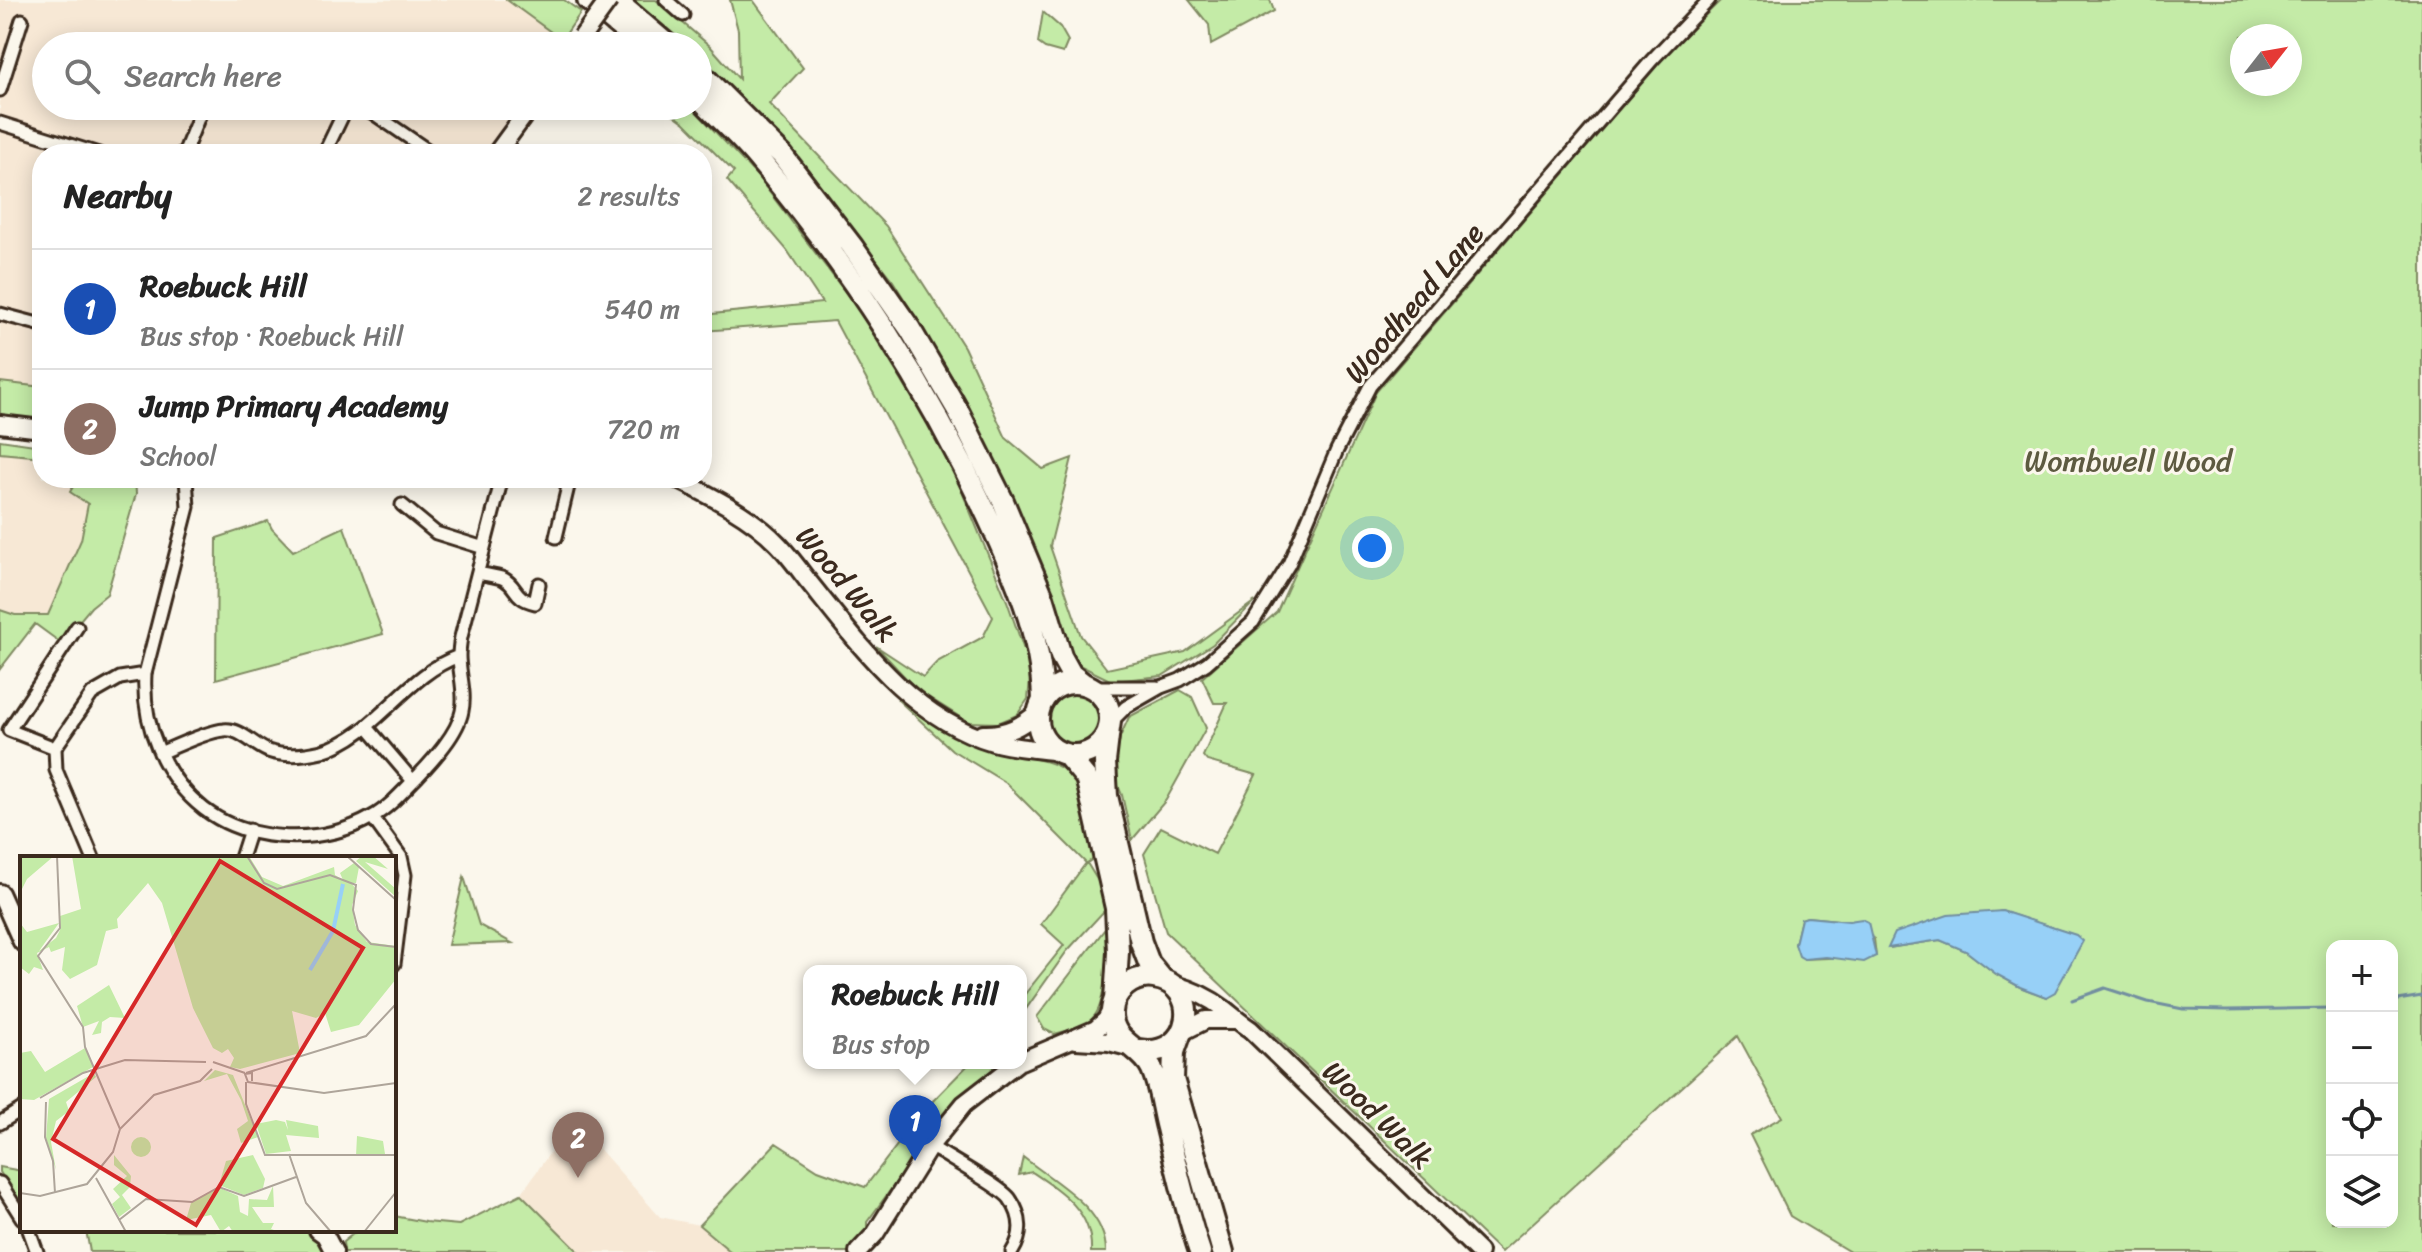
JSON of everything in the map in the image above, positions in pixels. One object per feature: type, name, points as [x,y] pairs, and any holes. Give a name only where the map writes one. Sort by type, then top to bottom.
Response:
[{"type":"highway","points":[[588,0],[626,32]]},
{"type":"highway","points":[[612,0],[652,32]]},
{"type":"highway","points":[[712,85],[782,155],[852,246],[910,329],[957,409],[1003,501],[1043,597],[1061,656],[1071,674],[1103,698],[1107,706],[1107,796],[1141,942],[1149,963],[1176,989],[1185,1005],[1186,1014],[1172,1065],[1173,1079],[1223,1252]]},
{"type":"highway","points":[[712,110],[759,159],[837,258],[908,364],[961,461],[1003,550],[1039,655],[1041,706],[1038,722],[1045,740],[1086,778],[1116,908],[1118,952],[1112,1012],[1115,1030],[1137,1050],[1150,1066],[1156,1080],[1190,1224],[1200,1252]]},
{"type":"highway","points":[[1041,706],[1051,691],[1061,685],[1073,683],[1087,686]]},
{"type":"highway","points":[[1062,753],[1077,755],[1088,752],[1104,738],[1109,725]]},
{"type":"highway","points":[[1114,1002],[1124,987],[1139,979],[1147,977],[1166,982]]},
{"type":"highway","points":[[1137,1050],[1162,1050],[1181,1034]]},
{"type":"main road","points":[[587,32],[612,0]]},
{"type":"main road","points":[[503,144],[521,120]]},
{"type":"main road","points":[[0,424],[32,428]]},
{"type":"main road","name":"Wood Walk","points":[[695,488],[724,503],[776,541],[852,635],[903,691],[939,717],[995,742],[1062,753]]},
{"type":"main road","points":[[970,733],[1001,733],[1016,729],[1041,706]]},
{"type":"main road","points":[[0,893],[19,927]]},
{"type":"main road","name":"Wood Walk","points":[[1166,982],[1185,988],[1224,1009],[1250,1029],[1479,1252]]},
{"type":"main road","points":[[1027,1059],[1101,1025],[1114,1002]]},
{"type":"main road","points":[[1181,1034],[1206,1020],[1235,1020]]},
{"type":"main road","points":[[1071,1041],[1109,1042],[1137,1050]]},
{"type":"main road","points":[[858,1252],[875,1234],[930,1146],[964,1104],[1010,1069]]},
{"type":"main road","points":[[324,1232],[334,1252]]},
{"type":"street","points":[[666,0],[683,15]]},
{"type":"street","name":"Woodhead Lane","points":[[1109,725],[1126,707],[1207,663],[1253,622],[1289,564],[1337,450],[1370,386],[1652,60],[1709,0]]},
{"type":"street","points":[[0,90],[22,20]]},
{"type":"street","points":[[188,144],[197,120]]},
{"type":"street","points":[[329,144],[340,120]]},
{"type":"street","points":[[385,120],[419,144]]},
{"type":"street","points":[[0,123],[67,144]]},
{"type":"street","points":[[0,314],[32,322]]},
{"type":"street","points":[[187,488],[188,507],[145,674],[147,713],[160,753],[172,773],[203,808],[223,820],[276,836],[302,838],[328,834],[372,817],[413,781],[443,747],[462,711],[461,637],[499,488]]},
{"type":"street","points":[[556,537],[568,488]]},
{"type":"street","points":[[402,505],[436,533],[484,548]]},
{"type":"street","points":[[478,573],[506,580],[520,598],[532,603],[535,603],[539,584]]},
{"type":"street","points":[[0,741],[77,627]]},
{"type":"street","points":[[160,753],[222,729],[235,730],[268,751],[288,755],[326,750],[367,727],[403,692],[459,656]]},
{"type":"street","points":[[92,856],[56,770],[55,748],[92,694],[120,678],[145,674]]},
{"type":"street","name":"Woodhead Lane","points":[[1087,686],[1161,687]]},
{"type":"street","points":[[367,727],[413,781]]},
{"type":"street","points":[[9,730],[55,748]]},
{"type":"street","points":[[372,817],[401,857],[405,875],[396,940]]},
{"type":"street","points":[[242,856],[250,830]]},
{"type":"street","points":[[0,1123],[20,1110]]},
{"type":"street","points":[[930,1146],[1009,1196],[1018,1215],[1020,1239],[1012,1252]]},
{"type":"street","points":[[0,1183],[20,1215]]},
{"type":"street","points":[[30,1232],[37,1252]]},
{"type":"shaded area","points":[[0,0],[507,0],[551,32],[32,32],[32,120],[507,120],[491,144],[32,144],[32,386],[0,382]]},
{"type":"shaded area","points":[[0,453],[32,456],[32,488],[72,488],[70,492],[88,504],[81,540],[48,615],[15,615],[0,609]]},
{"type":"shaded area","points":[[579,1126],[660,1217],[699,1225],[731,1252],[579,1252],[521,1194],[556,1144]]},
{"type":"green space","points":[[507,0],[564,0],[581,12],[567,32],[551,32]]},
{"type":"green space","points":[[633,0],[656,0],[694,32],[668,32]]},
{"type":"green space","points":[[730,0],[753,0],[803,68],[769,104],[886,226],[964,347],[1006,438],[1043,469],[1072,458],[1050,546],[1081,636],[1107,669],[1185,652],[1255,601],[1213,644],[1162,676],[1112,681],[1077,664],[1048,583],[962,393],[893,281],[801,165],[712,71],[712,48],[739,79],[738,30]]},
{"type":"green space","points":[[1189,0],[1270,0],[1274,11],[1211,45],[1209,25]]},
{"type":"green space","name":"Wombwell Wood","points":[[1721,0],[2422,0],[2422,1252],[1850,1252],[1790,1216],[1750,1135],[1782,1117],[1738,1036],[1501,1252],[1166,932],[1144,854],[1161,827],[1215,854],[1256,775],[1207,761],[1203,756],[1227,703],[1214,703],[1202,678],[1277,612],[1376,392],[1673,47]],"holes":[[[2001,911],[2075,935],[2046,997],[2020,987],[1996,974],[1966,951],[1940,940],[1889,948]],[[1801,919],[1849,921],[1874,939],[1876,956],[1804,959],[1795,944]]]},
{"type":"green space","points":[[1043,12],[1060,27],[1068,41],[1063,53],[1038,43]]},
{"type":"green space","points":[[681,120],[704,120],[757,176],[858,309],[947,455],[1007,601],[1031,670],[1028,699],[1017,715],[998,723],[968,722],[917,690],[876,646],[923,677],[937,662],[983,637],[993,617],[835,321],[712,330],[712,314],[822,303],[787,250],[727,180],[734,172],[712,150],[712,144],[706,144]]},
{"type":"green space","points":[[0,382],[32,386],[32,420],[0,417]]},
{"type":"green space","points":[[0,440],[32,445],[32,456],[0,453]]},
{"type":"green space","points":[[72,488],[136,488],[107,594],[91,607],[61,643],[35,624],[0,669],[0,610],[15,615],[48,615],[81,540],[88,504],[70,492]]},
{"type":"green space","points":[[268,521],[293,551],[344,527],[383,634],[216,679],[217,538]]},
{"type":"green space","points":[[1180,690],[1192,697],[1206,728],[1166,800],[1132,840],[1122,795],[1113,774],[1120,737],[1129,717]]},
{"type":"green space","points":[[1074,691],[1093,699],[1101,718],[1093,737],[1074,745],[1055,737],[1047,718],[1055,699]]},
{"type":"green space","points":[[897,699],[971,744],[1041,760],[1063,769],[1071,775],[1081,792],[1096,857],[1087,863],[1101,886],[1105,910],[1067,951],[1027,1008],[1027,991],[1064,945],[1041,924],[1086,863],[1006,783],[952,750]]},
{"type":"green space","points":[[464,877],[479,925],[512,943],[448,945]]},
{"type":"green space","points":[[1108,925],[1104,985],[1095,1015],[1087,1023],[1071,1030],[1054,1034],[1044,1029],[1037,1017]]},
{"type":"green space","points":[[964,1069],[994,1069],[957,1099],[867,1222],[867,1235],[852,1252],[731,1252],[699,1225],[776,1143],[818,1170],[865,1187],[924,1110]]},
{"type":"green space","points":[[1023,1157],[1088,1209],[1104,1236],[1106,1252],[1091,1252],[1087,1225],[1074,1204],[1032,1172],[1019,1175]]},
{"type":"green space","points":[[0,1167],[20,1171],[20,1205]]},
{"type":"green space","points":[[521,1194],[579,1252],[344,1252],[343,1242],[356,1232],[396,1232],[396,1216],[459,1225]]},
{"type":"green space","points":[[86,1232],[311,1232],[327,1247],[327,1252],[90,1252]]},
{"type":"water","points":[[2002,911],[2076,935],[2083,941],[2055,992],[2046,997],[2020,987],[1996,974],[1966,951],[1940,940],[1888,948],[1895,933],[1948,915]]},
{"type":"water","points":[[1801,919],[1849,921],[1862,919],[1868,922],[1876,956],[1864,962],[1826,957],[1804,959],[1799,956],[1795,944]]},
{"type":"waterway","points":[[2072,1000],[2105,988],[2183,1009],[2326,1008]]},
{"type":"waterway","points":[[2398,1000],[2422,996]]},
{"type":"place","name":"Roebuck Hill","points":[[915,1161]]},
{"type":"place","name":"Jump Primary Academy","points":[[578,1178]]}]
